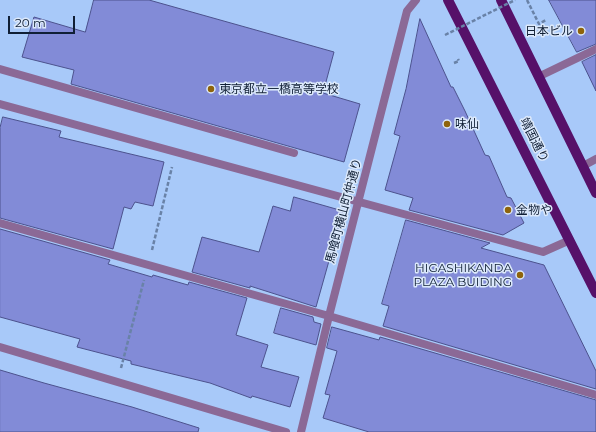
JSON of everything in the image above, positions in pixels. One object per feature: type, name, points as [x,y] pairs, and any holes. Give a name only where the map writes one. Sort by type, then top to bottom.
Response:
[{"type":"main road","name":"靖国通り","points":[[448,0],[596,293]]},
{"type":"main road","points":[[501,0],[540,76],[596,193]]},
{"type":"street","name":"馬喰町横山町仲通り","points":[[301,432],[328,316],[407,11],[416,0]]},
{"type":"street","points":[[540,76],[596,49]]},
{"type":"street","points":[[0,69],[294,153]]},
{"type":"street","points":[[0,104],[543,252],[570,240]]},
{"type":"street","points":[[583,166],[596,159]]},
{"type":"street","points":[[0,223],[328,316],[596,395]]},
{"type":"street","points":[[0,348],[286,432]]},
{"type":"path","points":[[445,35],[515,0]]},
{"type":"path","points":[[527,0],[540,24],[546,20]]},
{"type":"path","points":[[117,382],[176,151]]},
{"type":"building","name":"東京都立一橋高等学校","points":[[94,0],[149,0],[334,52],[323,93],[360,104],[344,162],[71,84],[74,70],[22,57],[34,17],[85,32]]},
{"type":"building","points":[[549,0],[596,0],[596,44],[577,52]]},
{"type":"building","points":[[420,19],[451,87],[453,87],[465,111],[485,155],[489,156],[507,197],[511,198],[524,223],[503,235],[409,210],[413,198],[385,190],[400,136],[394,134],[406,89]]},
{"type":"building","points":[[596,55],[596,91],[582,62]]},
{"type":"building","points":[[3,117],[61,131],[59,137],[164,162],[153,206],[135,202],[131,209],[124,207],[113,249],[0,218],[0,128]]},
{"type":"building","points":[[294,197],[343,211],[316,307],[250,286],[250,288],[192,272],[202,237],[259,252],[273,206],[290,211]]},
{"type":"building","points":[[406,220],[490,243],[481,248],[544,265],[596,371],[596,389],[383,326],[389,306],[382,304]]},
{"type":"building","points":[[0,229],[110,260],[108,264],[152,277],[153,275],[188,285],[189,282],[247,298],[236,335],[268,345],[261,367],[299,377],[290,407],[252,396],[251,398],[210,383],[131,364],[131,361],[77,347],[80,339],[0,317]]},
{"type":"building","points":[[281,308],[313,317],[314,322],[321,324],[316,345],[274,333]]},
{"type":"building","points":[[332,327],[379,340],[380,337],[596,400],[596,432],[369,432],[323,418],[330,395],[325,394],[337,351],[327,348]]},
{"type":"building","points":[[0,370],[132,407],[199,428],[198,432],[0,432]]},
{"type":"place","name":"日本ビル","points":[[581,31]]},
{"type":"place","name":"東京都立一橋高等学校","points":[[211,89]]},
{"type":"place","name":"味仙","points":[[447,124]]},
{"type":"place","name":"金物や","points":[[508,210]]},
{"type":"place","name":"HIGASHIKANDA PLAZA BUIDING","points":[[520,275]]}]
